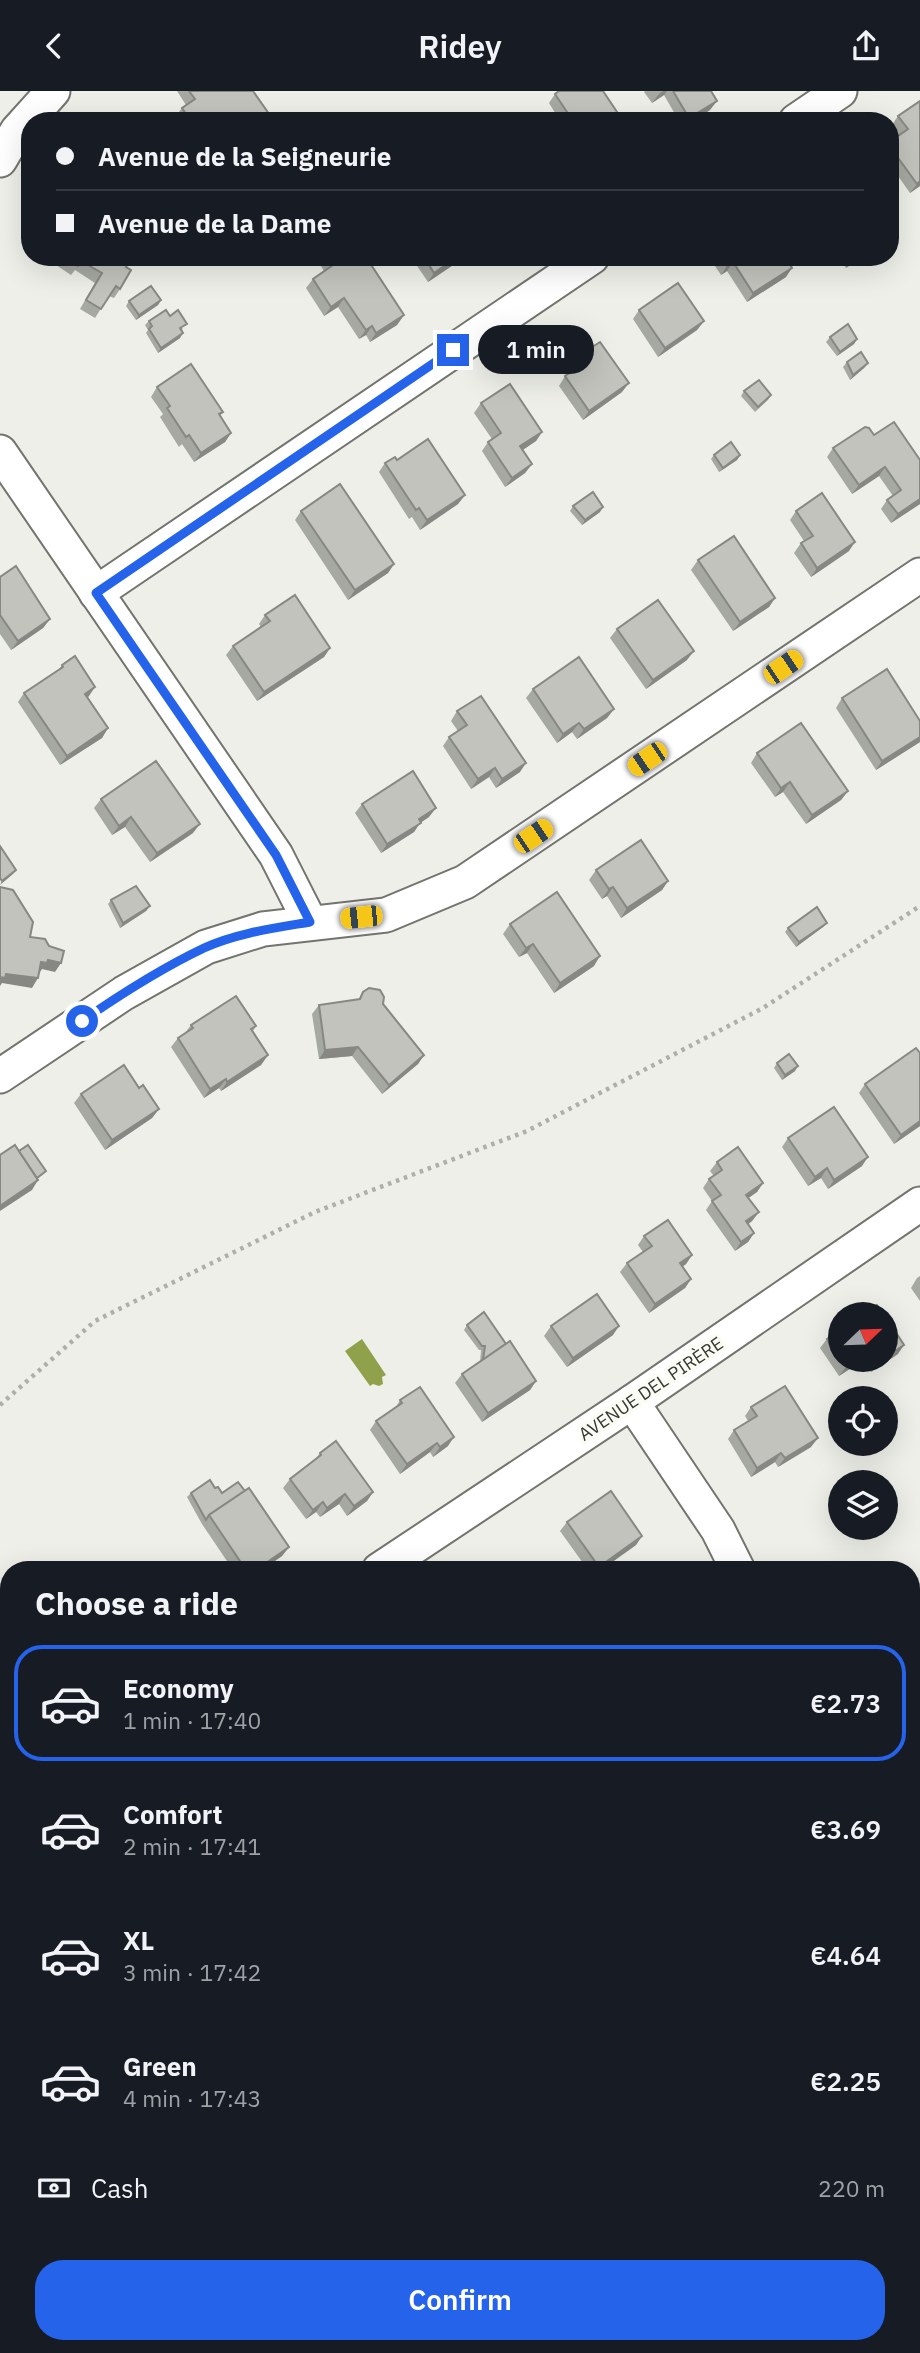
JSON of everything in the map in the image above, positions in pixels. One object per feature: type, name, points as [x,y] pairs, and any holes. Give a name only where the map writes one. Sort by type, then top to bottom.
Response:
[{"type":"street","points":[[34,112],[53,91]]},
{"type":"street","points":[[809,112],[840,91]]},
{"type":"street","points":[[0,160],[21,127]]},
{"type":"street","points":[[96,593],[579,266]]},
{"type":"street","points":[[0,452],[276,855],[310,922]]},
{"type":"street","points":[[0,1076],[124,993],[206,947],[263,929],[386,915],[465,882],[920,575]]},
{"type":"street","name":"AVENUE DEL PIRÈRE","points":[[393,1561],[632,1402],[920,1204]]},
{"type":"street","points":[[632,1402],[718,1530],[734,1561]]},
{"type":"path","points":[[0,1405],[95,1321],[315,1212],[527,1131],[763,1009],[920,906]]},
{"type":"shaded area","points":[[362,1339],[386,1375],[382,1377],[383,1384],[379,1386],[370,1386],[345,1351]]},
{"type":"building","points":[[189,91],[253,91],[268,112],[185,112],[182,108],[195,99]]},
{"type":"building","points":[[559,91],[603,91],[617,112],[567,112],[555,94]]},
{"type":"building","points":[[673,91],[711,91],[717,101],[699,112],[685,112]]},
{"type":"building","points":[[920,101],[920,181],[917,184],[899,159],[899,135],[908,129],[899,115]]},
{"type":"building","points":[[90,266],[126,266],[131,270],[120,289],[116,286],[101,309],[86,300],[102,273]]},
{"type":"building","points":[[332,266],[372,266],[404,315],[376,333],[372,326],[366,330],[344,298],[331,307],[313,279]]},
{"type":"building","points":[[430,266],[444,266],[434,273]]},
{"type":"building","points":[[736,266],[791,266],[792,268],[753,293]]},
{"type":"building","points":[[678,283],[704,321],[665,348],[639,310]]},
{"type":"building","points":[[151,286],[161,300],[139,315],[129,301]]},
{"type":"building","points":[[166,310],[170,316],[178,310],[187,324],[180,328],[183,333],[161,348],[149,329],[152,326],[149,321]]},
{"type":"building","points":[[848,324],[857,339],[840,352],[830,337]]},
{"type":"building","points":[[600,342],[629,383],[589,411],[565,376],[591,358],[586,351]]},
{"type":"building","points":[[861,352],[868,363],[853,375],[847,362]]},
{"type":"building","points":[[191,364],[223,412],[219,414],[231,433],[201,453],[189,435],[186,437],[157,387]]},
{"type":"building","points":[[759,380],[771,395],[758,407],[744,391]]},
{"type":"building","points":[[510,384],[542,432],[520,446],[532,464],[512,478],[488,442],[501,433],[481,403]]},
{"type":"building","points":[[894,422],[920,460],[920,499],[898,514],[887,500],[901,490],[885,467],[859,485],[833,448],[865,427],[874,435]]},
{"type":"building","points":[[428,439],[465,495],[427,520],[419,508],[416,510],[385,463],[395,457],[397,460]]},
{"type":"building","points":[[731,442],[740,455],[723,468],[714,455]]},
{"type":"building","points":[[340,484],[394,564],[355,590],[301,511]]},
{"type":"building","points":[[593,492],[603,507],[585,520],[573,506]]},
{"type":"building","points":[[822,493],[855,542],[817,568],[801,543],[813,536],[796,511]]},
{"type":"building","points":[[734,536],[775,598],[740,622],[698,560]]},
{"type":"building","points":[[16,566],[50,619],[18,641],[0,615],[0,577]]},
{"type":"building","points":[[295,595],[330,648],[264,692],[233,646],[270,621],[265,615]]},
{"type":"building","points":[[658,600],[694,651],[653,680],[617,629]]},
{"type":"building","points":[[75,656],[95,687],[85,694],[108,728],[67,756],[24,693]]},
{"type":"building","points":[[579,657],[614,709],[584,729],[579,723],[563,734],[533,689]]},
{"type":"building","points":[[887,669],[920,721],[920,737],[882,761],[842,698]]},
{"type":"building","points":[[481,696],[526,763],[502,779],[495,768],[478,779],[449,737],[467,725],[457,711]]},
{"type":"building","points":[[801,723],[848,791],[812,815],[790,782],[781,788],[757,753]]},
{"type":"building","points":[[156,761],[200,824],[157,853],[131,817],[119,826],[101,799]]},
{"type":"building","points":[[413,771],[436,808],[419,819],[421,823],[387,844],[362,804]]},
{"type":"building","points":[[641,840],[668,881],[627,908],[613,887],[609,889],[596,870]]},
{"type":"building","points":[[0,846],[16,870],[2,881],[0,878]]},
{"type":"building","points":[[136,886],[150,906],[123,923],[111,900]]},
{"type":"building","points":[[0,887],[13,890],[33,922],[30,937],[45,939],[49,946],[64,951],[61,963],[48,960],[47,963],[41,962],[38,978],[6,974],[5,978],[0,977]]},
{"type":"building","points":[[557,892],[600,956],[560,983],[533,944],[526,948],[510,924]]},
{"type":"building","points":[[817,907],[827,923],[799,942],[788,928]]},
{"type":"building","points":[[369,988],[380,990],[384,997],[383,1004],[424,1055],[389,1085],[358,1047],[325,1050],[319,1005],[360,999],[363,992]]},
{"type":"building","points":[[236,996],[256,1026],[251,1029],[268,1055],[227,1082],[226,1079],[210,1089],[178,1038],[193,1028],[191,1025]]},
{"type":"building","points":[[916,1048],[920,1053],[920,1121],[901,1135],[865,1084]]},
{"type":"building","points":[[789,1054],[798,1066],[785,1075],[777,1063]]},
{"type":"building","points":[[124,1065],[139,1088],[143,1085],[159,1109],[112,1140],[81,1094]]},
{"type":"building","points":[[834,1107],[868,1157],[834,1180],[827,1168],[815,1177],[788,1138]]},
{"type":"building","points":[[15,1145],[38,1180],[0,1206],[0,1155]]},
{"type":"building","points":[[28,1145],[46,1171],[37,1178],[19,1151]]},
{"type":"building","points":[[738,1147],[763,1183],[746,1195],[759,1212],[746,1221],[754,1233],[741,1242],[712,1201],[721,1195],[709,1179],[722,1170],[717,1162]]},
{"type":"building","points":[[668,1220],[692,1255],[680,1263],[691,1279],[655,1304],[627,1263],[652,1246],[644,1236]]},
{"type":"building","points":[[597,1294],[619,1326],[573,1358],[551,1326]]},
{"type":"building","points":[[484,1312],[506,1344],[483,1360],[485,1346],[482,1346],[467,1325]]},
{"type":"building","points":[[898,1336],[904,1345],[898,1349]]},
{"type":"building","points":[[510,1341],[536,1381],[488,1413],[462,1374]]},
{"type":"building","points":[[785,1386],[818,1438],[785,1458],[781,1453],[757,1468],[734,1430],[757,1416],[751,1407]]},
{"type":"building","points":[[420,1387],[454,1437],[440,1447],[437,1443],[407,1464],[376,1421]]},
{"type":"building","points":[[336,1441],[373,1492],[354,1506],[345,1494],[327,1508],[323,1502],[313,1510],[290,1479]]},
{"type":"building","points":[[210,1480],[222,1493],[238,1482],[245,1491],[209,1515],[206,1520],[191,1493]]},
{"type":"building","points":[[249,1488],[289,1547],[269,1561],[240,1561],[209,1515]]},
{"type":"building","points":[[611,1491],[642,1536],[607,1561],[595,1561],[567,1522]]},
{"type":"route","points":[[82,1021],[124,993],[206,947],[263,929],[310,922],[276,855],[96,593],[453,350]]}]
